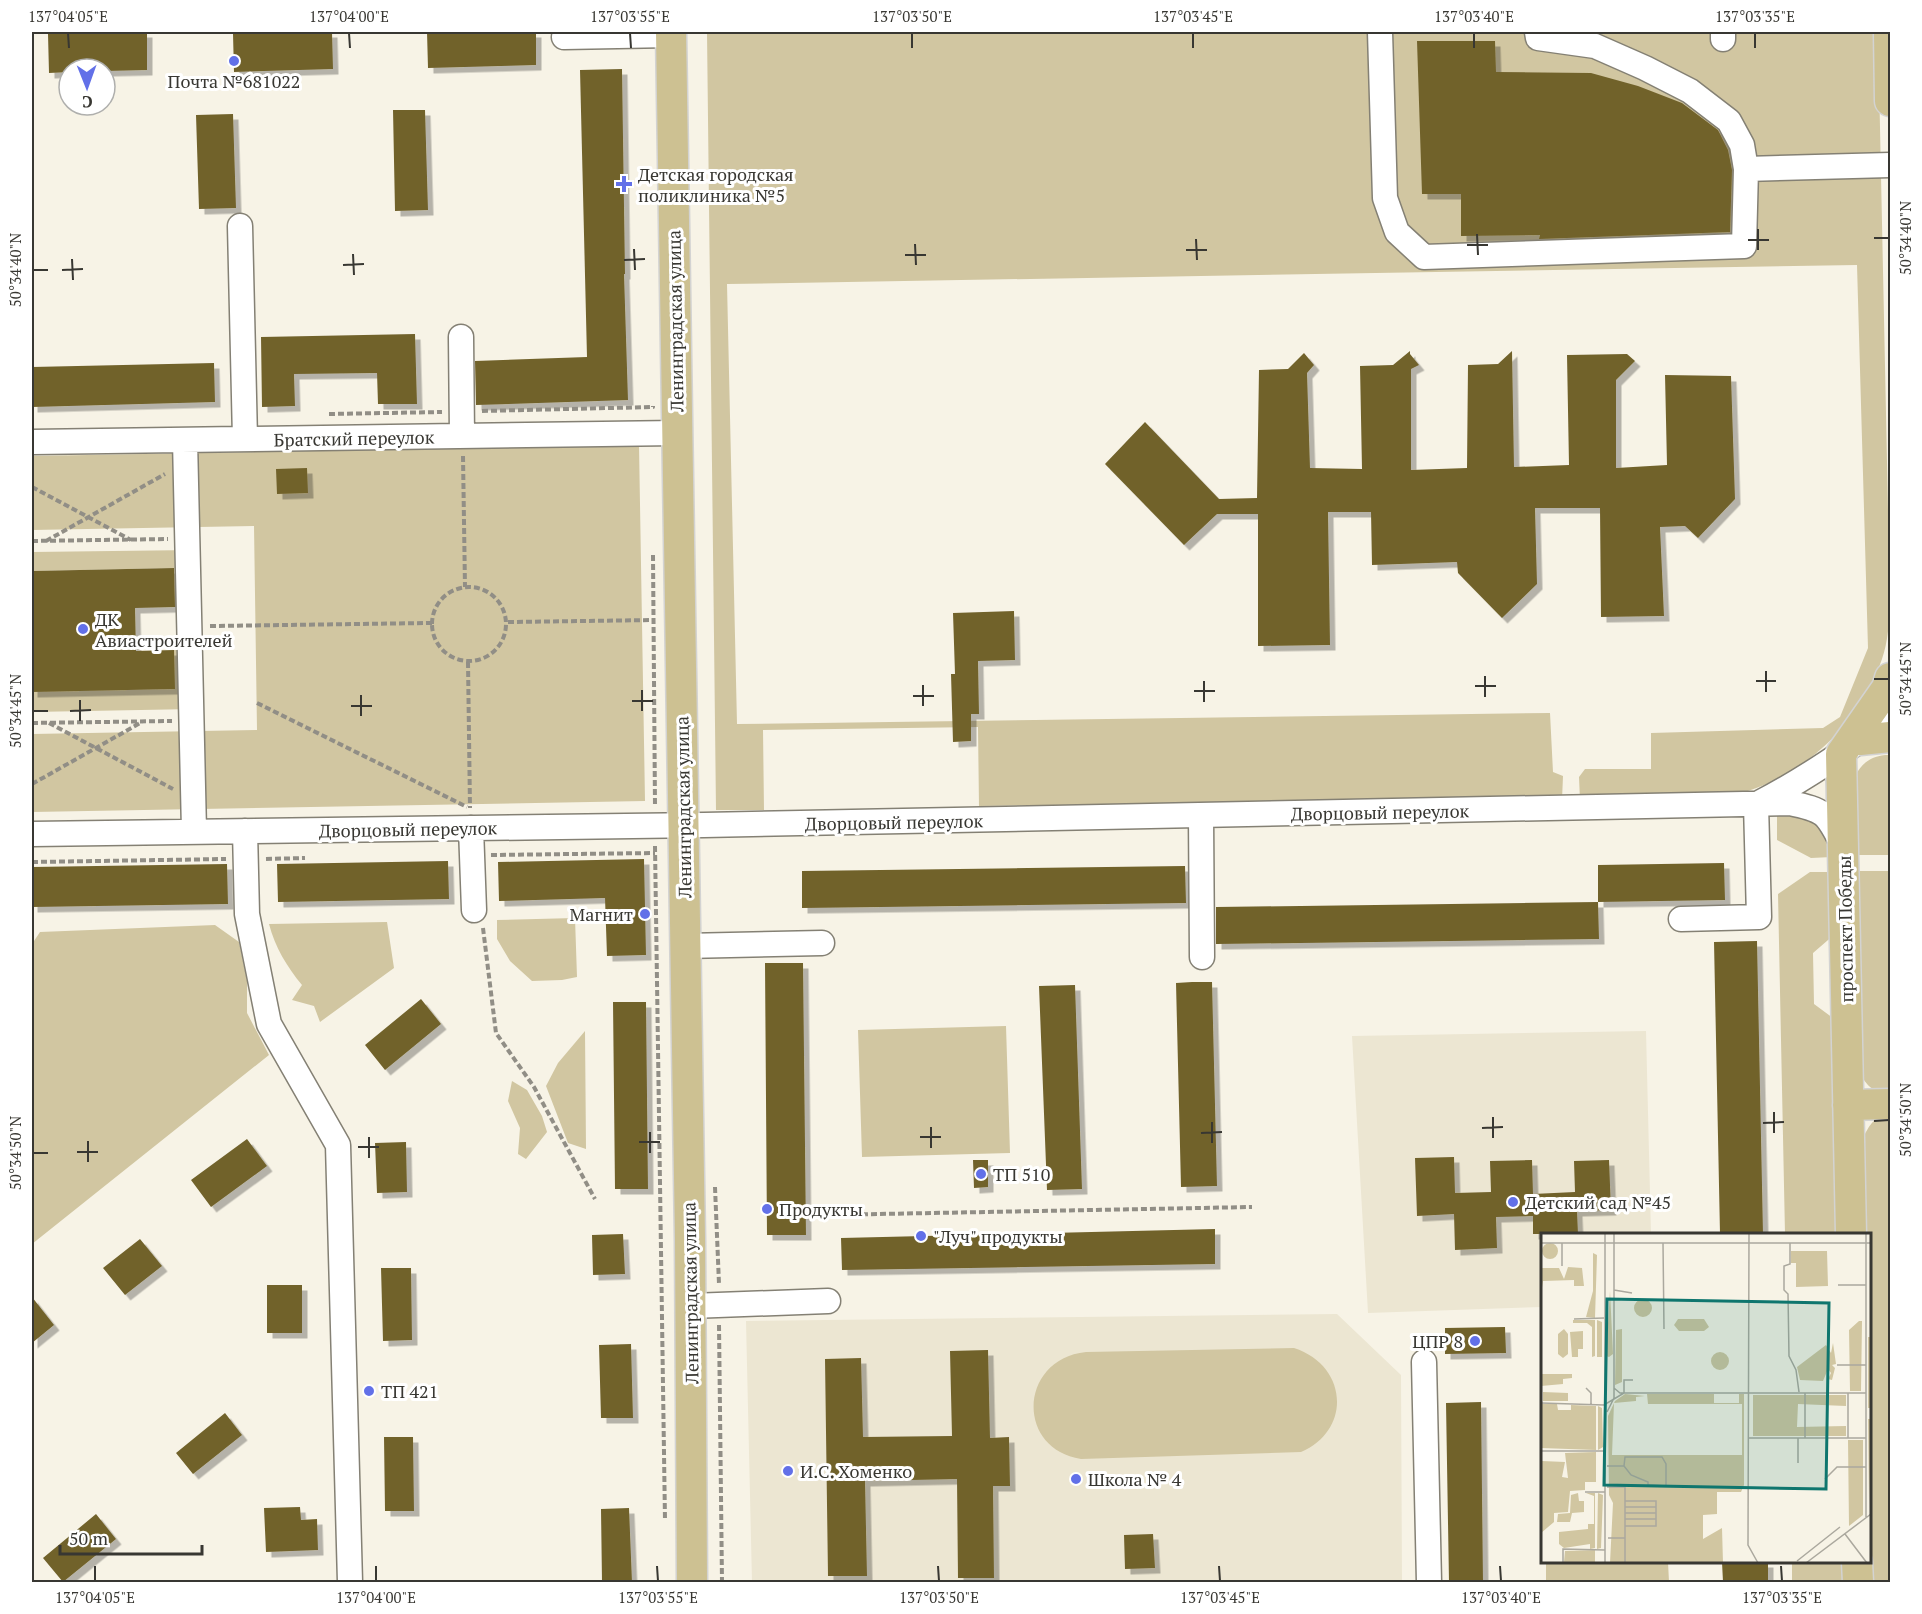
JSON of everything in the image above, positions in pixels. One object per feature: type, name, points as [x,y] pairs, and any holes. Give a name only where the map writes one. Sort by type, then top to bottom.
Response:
[{"type":"main road","points":[[1889,32],[1890,101]]},
{"type":"main road","name":"Ленинградская улица","points":[[671,33],[665,433],[669,825],[685,946],[693,1582]]},
{"type":"main road","points":[[1851,747],[1887,688],[1890,678]]},
{"type":"main road","points":[[1851,747],[1890,737]]},
{"type":"main road","name":"проспект Победы","points":[[1851,747],[1843,846],[1851,1233]]},
{"type":"main road","points":[[1848,1105],[1890,1104]]},
{"type":"main road","points":[[1857,1563],[1858,1582]]},
{"type":"street","points":[[1380,32],[1385,198],[1397,232],[1424,257],[1744,246],[1746,169],[1742,145],[1729,121],[1690,91],[1645,68],[1595,46],[1538,38],[1537,32]]},
{"type":"street","points":[[564,38],[671,33]]},
{"type":"street","points":[[1746,169],[1890,165]]},
{"type":"street","points":[[240,226],[244,439]]},
{"type":"street","points":[[461,337],[462,441]]},
{"type":"street","name":"Братский переулок","points":[[32,442],[185,451],[244,439],[462,441],[665,433]]},
{"type":"street","points":[[185,451],[194,831]]},
{"type":"street","points":[[1851,747],[1890,719]]},
{"type":"street","name":"Дворцовый переулок","points":[[1756,804],[1792,785],[1851,747]]},
{"type":"street","name":"Дворцовый переулок","points":[[32,834],[669,825],[1790,803],[1812,807],[1830,819],[1843,846]]},
{"type":"street","points":[[1681,919],[1760,917],[1756,804]]},
{"type":"street","points":[[1201,815],[1202,957]]},
{"type":"street","points":[[471,828],[478,915]]},
{"type":"street","points":[[245,831],[247,914],[269,1024],[338,1144],[350,1582]]},
{"type":"street","points":[[685,946],[822,943]]},
{"type":"street","points":[[691,1306],[828,1301]]},
{"type":"street","points":[[1424,1362],[1429,1582]]},
{"type":"path","points":[[653,407],[665,433]]},
{"type":"path","points":[[462,441],[465,587]]},
{"type":"path","points":[[46,541],[88,517],[185,451]]},
{"type":"path","points":[[32,487],[131,540]]},
{"type":"path","points":[[32,541],[187,539]]},
{"type":"path","points":[[653,549],[653,620],[669,825],[656,853],[665,1524]]},
{"type":"path","points":[[465,587],[481,589],[493,595],[501,605],[508,622],[505,637],[498,648],[486,658],[468,662],[451,658],[443,652],[434,638],[432,623],[434,610],[439,602],[449,593],[465,587]]},
{"type":"path","points":[[508,622],[653,620]]},
{"type":"path","points":[[207,626],[432,623]]},
{"type":"path","points":[[257,703],[470,808],[468,662]]},
{"type":"path","points":[[32,723],[191,721]]},
{"type":"path","points":[[32,784],[142,722]]},
{"type":"path","points":[[49,723],[193,800]]},
{"type":"path","points":[[472,856],[656,853]]},
{"type":"path","points":[[32,862],[305,858]]},
{"type":"path","points":[[478,915],[496,1033],[534,1087],[595,1199]]},
{"type":"path","points":[[826,1215],[1252,1207]]},
{"type":"shaded area","points":[[707,32],[1878,32],[1890,605],[1886,646],[1870,686],[1855,711],[1817,753],[1793,770],[1768,783],[1741,793],[1712,799],[1580,800],[1579,777],[1585,769],[1651,769],[1651,733],[1823,728],[1840,717],[1868,648],[1857,265],[727,284],[737,724],[1550,713],[1553,772],[1563,776],[1562,800],[979,806],[978,727],[763,730],[764,810],[716,810]]},
{"type":"shaded area","points":[[639,445],[645,801],[32,812],[32,734],[257,730],[254,526],[32,530],[32,456]]},
{"type":"shaded area","points":[[194,550],[194,607],[175,607],[174,568],[32,571],[32,552]]},
{"type":"shaded area","points":[[174,650],[194,650],[195,709],[32,712],[32,691],[174,689]]},
{"type":"shaded area","points":[[1890,755],[1890,855],[1854,855],[1855,776],[1867,761]]},
{"type":"shaded area","points":[[1777,813],[1807,816],[1822,829],[1830,840],[1832,857],[1811,858],[1777,840]]},
{"type":"shaded area","points":[[1854,871],[1890,871],[1890,1092],[1872,1088],[1860,1073]]},
{"type":"shaded area","points":[[1810,872],[1834,872],[1835,934],[1813,953],[1814,1004],[1837,1021],[1842,1233],[1785,1233],[1778,894]]},
{"type":"shaded area","points":[[575,918],[577,977],[532,981],[510,961],[497,939],[497,920]]},
{"type":"shaded area","points":[[387,922],[394,968],[320,1022],[314,1006],[292,1000],[302,985],[282,956],[269,924]]},
{"type":"shaded area","points":[[215,925],[239,942],[247,981],[247,1013],[269,1055],[32,1244],[32,1000],[34,985],[32,944],[40,932]]},
{"type":"shaded area","points":[[1006,1026],[1010,1153],[862,1157],[858,1030]]},
{"type":"shaded area","points":[[585,1031],[586,1149],[568,1143],[546,1086],[558,1063]]},
{"type":"shaded area","points":[[1646,1031],[1651,1233],[1541,1233],[1541,1307],[1368,1313],[1352,1036]]},
{"type":"shaded area","points":[[512,1081],[527,1090],[542,1116],[547,1132],[526,1159],[518,1154],[520,1128],[508,1101]]},
{"type":"shaded area","points":[[1890,1113],[1890,1582],[1872,1582],[1871,1233],[1865,1233],[1863,1138],[1868,1128],[1880,1117]]},
{"type":"shaded area","name":"Школа № 4","points":[[1337,1314],[1401,1375],[1402,1582],[752,1582],[746,1321]]},
{"type":"shaded area","points":[[1294,1348],[1312,1356],[1325,1368],[1333,1382],[1337,1398],[1336,1413],[1329,1428],[1318,1442],[1301,1452],[1081,1459],[1060,1452],[1045,1439],[1036,1423],[1034,1404],[1038,1386],[1048,1370],[1064,1358],[1086,1352]]},
{"type":"shaded area","points":[[1546,1563],[1668,1563],[1669,1582],[1546,1582]]},
{"type":"shaded area","points":[[1792,1563],[1848,1563],[1848,1582],[1792,1582]]},
{"type":"building","points":[[147,32],[147,70],[117,71],[117,57],[57,57],[57,73],[49,73],[48,34]]},
{"type":"building","points":[[332,32],[333,69],[234,72],[233,34]]},
{"type":"building","points":[[427,32],[536,32],[536,65],[428,68]]},
{"type":"building","points":[[1417,41],[1495,41],[1496,72],[1591,73],[1638,86],[1682,103],[1718,130],[1728,150],[1732,170],[1730,232],[1539,239],[1540,235],[1461,236],[1461,194],[1422,194]]},
{"type":"building","points":[[622,69],[628,400],[476,405],[475,361],[587,357],[580,70]]},
{"type":"building","points":[[393,110],[425,110],[428,210],[395,211]]},
{"type":"building","points":[[233,114],[236,208],[199,209],[196,115]]},
{"type":"building","points":[[415,334],[417,404],[378,404],[377,373],[294,374],[295,406],[262,407],[261,337]]},
{"type":"building","points":[[1410,351],[1419,365],[1411,369],[1411,470],[1467,468],[1468,365],[1498,364],[1512,351],[1514,467],[1569,465],[1567,355],[1627,354],[1635,361],[1616,380],[1616,468],[1667,465],[1665,375],[1731,376],[1735,499],[1698,538],[1685,526],[1660,527],[1664,616],[1601,617],[1600,508],[1535,508],[1537,584],[1502,618],[1458,573],[1457,562],[1372,565],[1371,512],[1328,512],[1330,645],[1258,646],[1258,514],[1217,514],[1184,545],[1105,464],[1145,422],[1219,499],[1257,498],[1259,370],[1288,369],[1304,353],[1314,365],[1307,373],[1310,468],[1362,469],[1360,366],[1393,365]]},
{"type":"building","points":[[214,363],[215,402],[32,407],[32,367]]},
{"type":"building","points":[[307,468],[308,493],[277,494],[276,469]]},
{"type":"building","name":"ДК Авиастроителей","points":[[174,568],[175,607],[135,608],[136,651],[174,650],[175,689],[32,692],[32,571]]},
{"type":"building","points":[[1014,611],[1015,660],[978,661],[979,714],[971,714],[971,741],[953,742],[951,674],[955,674],[953,613]]},
{"type":"building","points":[[644,859],[646,955],[607,956],[605,898],[499,901],[498,862]]},
{"type":"building","points":[[448,861],[449,899],[278,902],[277,864]]},
{"type":"building","points":[[1724,863],[1725,900],[1598,902],[1598,865]]},
{"type":"building","points":[[227,864],[228,904],[32,907],[32,867]]},
{"type":"building","points":[[1185,866],[1186,903],[802,908],[802,871]]},
{"type":"building","points":[[1598,902],[1599,939],[1216,944],[1216,907]]},
{"type":"building","points":[[1757,941],[1763,1233],[1720,1233],[1714,942]]},
{"type":"building","points":[[765,963],[803,963],[806,1235],[767,1235]]},
{"type":"building","points":[[1212,982],[1217,1186],[1181,1187],[1176,983]]},
{"type":"building","points":[[1075,985],[1082,1189],[1047,1190],[1039,986]]},
{"type":"building","points":[[421,999],[441,1024],[385,1070],[365,1045]]},
{"type":"building","points":[[613,1002],[646,1002],[648,1189],[615,1189]]},
{"type":"building","points":[[247,1139],[267,1166],[211,1207],[191,1180]]},
{"type":"building","points":[[406,1142],[407,1192],[377,1193],[375,1143]]},
{"type":"building","name":"Детский сад №45","points":[[1454,1157],[1455,1193],[1491,1192],[1490,1161],[1532,1160],[1533,1194],[1575,1192],[1574,1161],[1609,1160],[1611,1210],[1577,1211],[1578,1233],[1533,1234],[1533,1216],[1496,1217],[1497,1248],[1455,1250],[1454,1214],[1417,1216],[1415,1158]]},
{"type":"building","name":"ТП 510","points":[[973,1160],[988,1160],[988,1187],[974,1188]]},
{"type":"building","points":[[1215,1229],[1215,1264],[842,1270],[841,1238]]},
{"type":"building","points":[[623,1234],[625,1274],[593,1275],[592,1235]]},
{"type":"building","points":[[140,1239],[162,1266],[125,1295],[103,1268]]},
{"type":"building","points":[[381,1268],[411,1268],[412,1340],[383,1341]]},
{"type":"building","points":[[267,1285],[302,1285],[302,1333],[267,1333]]},
{"type":"building","points":[[32,1297],[54,1325],[32,1343]]},
{"type":"building","name":"ЦПР 8","points":[[1505,1327],[1506,1353],[1445,1354],[1445,1328]]},
{"type":"building","points":[[631,1344],[633,1418],[601,1418],[599,1345]]},
{"type":"building","points":[[988,1350],[990,1438],[1009,1437],[1010,1486],[993,1486],[994,1578],[958,1578],[957,1479],[865,1481],[867,1576],[828,1576],[825,1359],[861,1358],[863,1437],[952,1436],[950,1351]]},
{"type":"building","points":[[1481,1402],[1483,1582],[1449,1582],[1446,1403]]},
{"type":"building","points":[[225,1413],[242,1435],[193,1474],[176,1453]]},
{"type":"building","points":[[384,1437],[413,1437],[414,1511],[385,1511]]},
{"type":"building","points":[[300,1507],[301,1520],[317,1519],[318,1550],[266,1552],[264,1508]]},
{"type":"building","points":[[629,1508],[632,1582],[602,1582],[601,1509]]},
{"type":"building","points":[[96,1514],[116,1539],[63,1582],[43,1558]]},
{"type":"building","points":[[1153,1534],[1155,1568],[1125,1569],[1124,1535]]},
{"type":"building","points":[[1722,1563],[1768,1563],[1768,1582],[1723,1582]]},
{"type":"place","name":"Почта №681022","points":[[234,61]]},
{"type":"place","name":"Детская городская поликлиника №5","points":[[624,184]]},
{"type":"place","name":"ДК Авиастроителей","points":[[83,629]]},
{"type":"place","name":"Магнит","points":[[645,914]]},
{"type":"place","name":"ТП 510","points":[[981,1174]]},
{"type":"place","name":"Детский сад №45","points":[[1513,1202]]},
{"type":"place","name":"Продукты","points":[[767,1209]]},
{"type":"place","name":"\"Луч\" продукты","points":[[921,1236]]},
{"type":"place","name":"ЦПР 8","points":[[1475,1341]]},
{"type":"place","name":"ТП 421","points":[[369,1391]]},
{"type":"place","name":"И.С. Хоменко","points":[[788,1471]]},
{"type":"place","name":"Школа № 4","points":[[1076,1479]]}]
